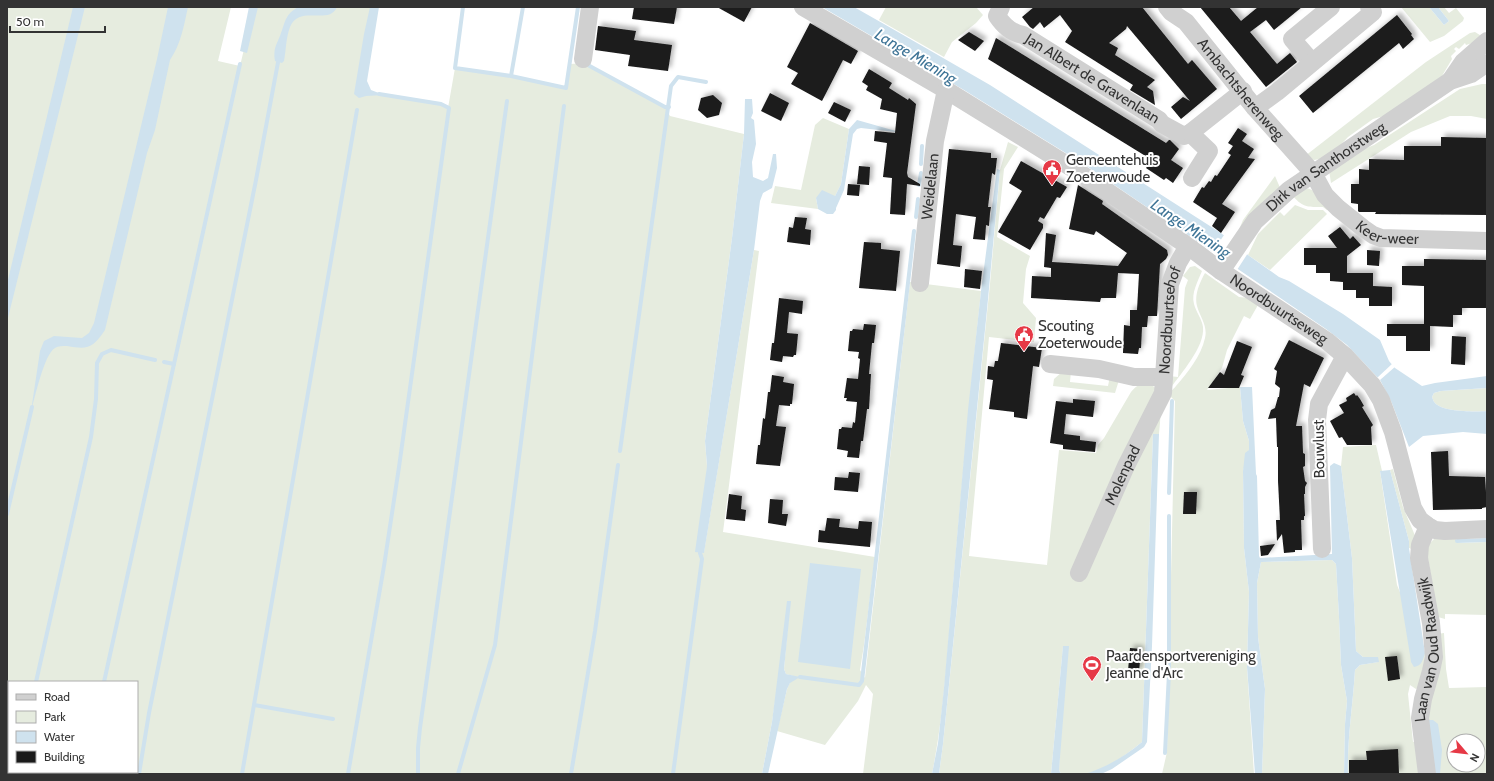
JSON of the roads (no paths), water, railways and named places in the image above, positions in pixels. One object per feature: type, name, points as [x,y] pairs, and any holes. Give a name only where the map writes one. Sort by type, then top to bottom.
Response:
[{"type":"street","points":[[583,59],[590,7]]},
{"type":"street","name":"Noordbuurtseweg","points":[[804,7],[946,90],[1077,171],[1223,268],[1327,341],[1345,356],[1372,384],[1381,400],[1393,432],[1413,508],[1420,520],[1428,526]]},
{"type":"street","name":"Ambachtsherenweg","points":[[1167,7],[1171,12],[1186,22],[1243,91],[1255,108],[1313,173]]},
{"type":"street","points":[[1312,62],[1292,39],[1332,7]]},
{"type":"street","points":[[1255,108],[1277,92],[1373,12],[1369,7]]},
{"type":"street","name":"Jan Albert de Gravenlaan","points":[[999,11],[1004,26],[1018,34],[1023,35],[1159,120],[1162,124],[1184,136],[1190,133]]},
{"type":"street","name":"Dirk van Santhorstweg","points":[[1450,81],[1463,62],[1487,41]]},
{"type":"street","name":"Dirk van Santhorstweg","points":[[1223,268],[1255,221],[1289,190],[1450,81],[1471,74],[1487,64]]},
{"type":"street","name":"Weidelaan","points":[[920,283],[935,141],[946,90]]},
{"type":"street","points":[[1192,178],[1209,151],[1190,133],[1243,91]]},
{"type":"street","name":"Keer-weer","points":[[1313,173],[1324,195],[1373,235],[1381,238],[1487,241]]},
{"type":"street","name":"Noordbuurtsehof","points":[[1050,364],[1099,369],[1134,377],[1164,377],[1170,284],[1178,263],[1188,246]]},
{"type":"street","name":"Bouwlust","points":[[1322,549],[1317,420],[1319,404],[1345,356]]},
{"type":"street","name":"Molenpad","points":[[1079,573],[1126,466],[1163,393],[1164,377]]},
{"type":"street","points":[[1428,526],[1435,530],[1445,531],[1487,529]]},
{"type":"street","name":"Laan van Oud Raadwijk","points":[[1427,774],[1420,718],[1423,699],[1434,657],[1431,623],[1420,558],[1420,545],[1428,526]]},
{"type":"water","points":[[73,7],[85,7],[7,322],[7,284]]},
{"type":"water","points":[[168,7],[188,7],[179,41],[170,60],[155,130],[147,153],[105,330],[97,341],[89,346],[80,348],[61,346],[55,348],[51,352],[37,387],[31,411],[40,351],[44,341],[54,336],[82,338],[89,333],[94,323]]},
{"type":"water","points":[[249,7],[258,7],[247,53],[240,51]]},
{"type":"water","points":[[298,7],[337,7],[328,15],[300,17],[294,20],[289,31],[284,61],[282,63],[275,61],[275,49],[285,21],[288,15]]},
{"type":"water","points":[[370,7],[379,7],[367,81],[371,90],[384,95],[359,98],[354,94]]},
{"type":"water","name":"Lange Miening","points":[[822,7],[854,7],[990,85],[1224,235],[1248,255],[1279,277],[1289,281],[1343,314],[1380,340],[1389,361],[1395,368],[1422,386],[1487,376],[1487,388],[1441,391],[1434,393],[1432,397],[1433,401],[1439,406],[1452,410],[1487,411],[1487,434],[1463,432],[1423,436],[1409,447],[1391,401],[1380,380],[1347,345],[1326,329],[1082,163],[964,90]]},
{"type":"water","points":[[1429,7],[1438,7],[1449,21],[1444,25]]},
{"type":"water","points":[[745,99],[752,99],[753,113],[751,118],[754,120],[756,144],[752,162],[753,177],[763,181],[768,178],[773,154],[776,154],[777,168],[772,188],[763,193],[760,201],[754,250],[704,553],[695,552],[707,466],[705,441],[732,238],[744,134]]},
{"type":"water","points":[[857,120],[896,132],[861,128],[857,129],[853,134],[844,190],[836,210],[833,214],[827,214],[818,209],[816,198],[822,190],[835,196],[841,184],[849,129]]},
{"type":"water","points":[[997,169],[1000,170],[987,310],[943,744],[939,774],[932,774],[938,743],[944,688],[968,410],[981,291]]},
{"type":"water","points":[[1240,387],[1252,387],[1260,558],[1332,554],[1330,466],[1334,463],[1341,466],[1352,558],[1356,651],[1363,657],[1378,657],[1379,662],[1360,665],[1355,670],[1349,735],[1348,774],[1344,774],[1347,701],[1341,665],[1336,564],[1332,560],[1261,562],[1257,583],[1258,637],[1265,689],[1262,774],[1255,774],[1247,667],[1249,592],[1244,548],[1243,471],[1245,453],[1249,450],[1249,441],[1243,421]]},
{"type":"water","points":[[1153,434],[1159,434],[1152,646],[1147,742],[1144,747],[1112,769],[1101,774],[1085,774],[1115,761],[1142,742]]},
{"type":"water","points":[[1390,470],[1409,541],[1425,653],[1420,664],[1414,667],[1411,662],[1380,471]]},
{"type":"water","points":[[810,563],[861,569],[850,669],[798,662]]},
{"type":"water","points":[[787,601],[791,601],[784,669],[786,674],[800,677],[790,683],[787,689],[768,774],[762,774],[772,722]]},
{"type":"water","points":[[1063,646],[1069,646],[1059,770],[1061,774],[1051,774]]},
{"type":"water","points":[[1428,720],[1433,720],[1438,724],[1442,750],[1440,774],[1433,774]]},
{"type":"waterway","points":[[463,7],[455,68],[511,76],[566,88],[578,7]]},
{"type":"waterway","points":[[511,76],[523,7]]},
{"type":"waterway","points":[[139,774],[149,713],[256,180],[279,57]]},
{"type":"waterway","points":[[104,681],[240,64]]},
{"type":"waterway","points":[[586,64],[665,107],[669,107]]},
{"type":"waterway","points":[[620,451],[671,86],[678,77],[706,82]]},
{"type":"waterway","points":[[348,774],[384,566],[449,108],[441,104],[379,94]]},
{"type":"waterway","points":[[418,774],[420,728],[507,101]]},
{"type":"waterway","points":[[458,774],[495,645],[564,106]]},
{"type":"waterway","points":[[242,774],[357,110]]},
{"type":"waterway","points":[[921,164],[922,146]]},
{"type":"waterway","points":[[919,185],[921,173]]},
{"type":"waterway","points":[[916,217],[918,199]]},
{"type":"waterway","points":[[800,677],[859,685],[862,681],[914,231]]},
{"type":"waterway","points":[[36,681],[91,437],[96,399],[97,363],[102,354],[111,350],[155,360]]},
{"type":"waterway","points":[[164,362],[174,364]]},
{"type":"waterway","points":[[1169,493],[1172,401]]},
{"type":"waterway","points":[[7,514],[32,407]]},
{"type":"waterway","points":[[571,774],[595,631],[618,465]]},
{"type":"waterway","points":[[1165,753],[1169,673],[1169,516]]},
{"type":"waterway","points":[[1457,541],[1487,540]]},
{"type":"waterway","points":[[673,774],[702,559],[700,553]]},
{"type":"waterway","points":[[254,705],[333,719]]},
{"type":"place","name":"Gemeentehuis Zoeterwoude","points":[[1052,186]]},
{"type":"place","name":"Scouting Zoeterwoude","points":[[1024,352]]},
{"type":"place","name":"Paardensportvereniging Jeanne d'Arc","points":[[1092,682]]}]
